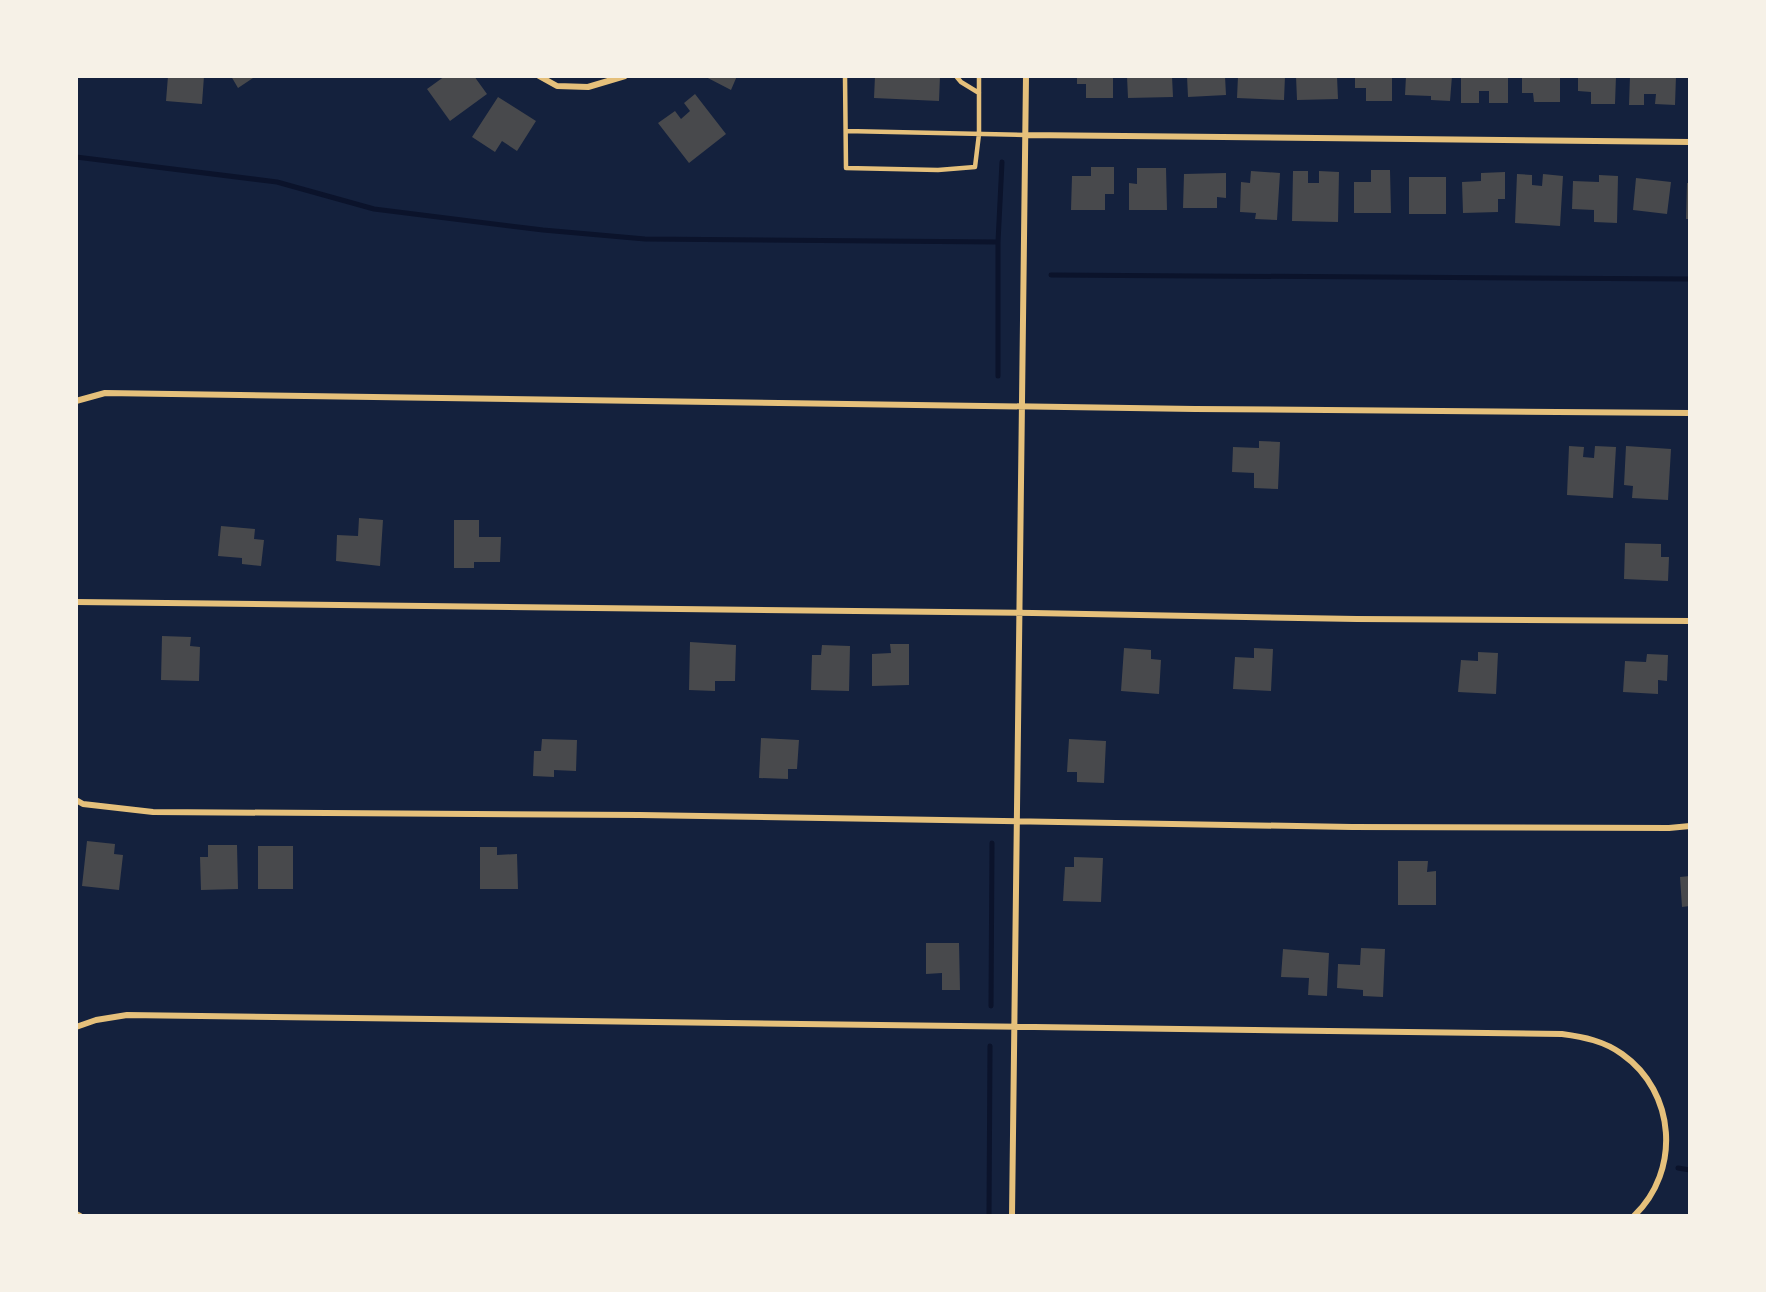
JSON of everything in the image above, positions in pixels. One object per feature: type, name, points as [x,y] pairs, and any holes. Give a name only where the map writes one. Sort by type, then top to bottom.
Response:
[{"type":"street","points":[[539,76],[557,86],[588,87],[625,76]]},
{"type":"street","points":[[1012,1215],[1026,76]]},
{"type":"street","points":[[1025,135],[1689,142]]},
{"type":"street","points":[[76,401],[105,393],[1689,413]]},
{"type":"street","points":[[76,602],[1020,613],[1357,620],[1689,621]]},
{"type":"street","points":[[76,800],[82,804],[153,812],[640,815],[1352,827],[1689,826]]},
{"type":"street","points":[[76,1027],[96,1020],[127,1015],[1562,1034],[1593,1040],[1615,1050],[1633,1063],[1652,1084],[1662,1108],[1667,1145],[1663,1168],[1653,1192],[1634,1215]]},
{"type":"lane","points":[[845,76],[846,168],[938,171],[975,167],[979,134],[979,76]]},
{"type":"lane","points":[[956,76],[961,82],[979,93]]},
{"type":"lane","points":[[846,131],[1025,135]]},
{"type":"building","points":[[168,76],[204,76],[202,104],[166,101]]},
{"type":"building","points":[[231,76],[256,76],[238,88]]},
{"type":"building","points":[[445,76],[474,76],[487,94],[450,121],[427,89]]},
{"type":"building","points":[[704,76],[737,76],[731,90]]},
{"type":"building","points":[[875,76],[940,76],[939,101],[874,98]]},
{"type":"building","points":[[1077,76],[1113,76],[1113,98],[1086,98],[1086,84],[1077,84]]},
{"type":"building","points":[[1127,76],[1172,76],[1173,97],[1128,98]]},
{"type":"building","points":[[1187,76],[1225,76],[1226,95],[1188,97]]},
{"type":"building","points":[[1238,76],[1285,76],[1284,100],[1237,98]]},
{"type":"building","points":[[1296,76],[1337,76],[1338,99],[1297,100]]},
{"type":"building","points":[[1355,76],[1392,76],[1392,101],[1366,101],[1366,88],[1355,88]]},
{"type":"building","points":[[1406,76],[1452,76],[1450,101],[1431,100],[1431,96],[1405,95]]},
{"type":"building","points":[[1461,76],[1508,76],[1508,103],[1489,103],[1489,91],[1479,91],[1479,103],[1461,103]]},
{"type":"building","points":[[1522,76],[1560,76],[1560,102],[1534,102],[1533,93],[1522,93]]},
{"type":"building","points":[[1578,76],[1616,76],[1615,104],[1591,104],[1591,92],[1578,91]]},
{"type":"building","points":[[1630,76],[1676,76],[1675,105],[1655,104],[1656,94],[1644,94],[1644,105],[1629,105]]},
{"type":"building","points":[[695,94],[726,134],[689,163],[658,123],[675,111],[681,119],[690,111],[684,103]]},
{"type":"building","points":[[498,97],[536,121],[517,151],[502,141],[495,152],[472,137]]},
{"type":"building","points":[[1091,167],[1114,167],[1114,194],[1105,194],[1105,210],[1071,210],[1072,176],[1091,176]]},
{"type":"building","points":[[1137,168],[1166,168],[1167,210],[1129,210],[1129,183],[1137,184]]},
{"type":"building","points":[[1371,170],[1390,170],[1391,213],[1354,213],[1354,182],[1371,182]]},
{"type":"building","points":[[1251,171],[1280,173],[1277,220],[1255,219],[1256,213],[1240,212],[1241,182],[1250,183]]},
{"type":"building","points":[[1293,171],[1308,171],[1308,183],[1319,183],[1319,171],[1339,172],[1338,222],[1292,221]]},
{"type":"building","points":[[1505,172],[1505,199],[1498,199],[1498,212],[1463,213],[1462,182],[1481,181],[1481,173]]},
{"type":"building","points":[[1226,173],[1226,198],[1217,197],[1217,208],[1183,208],[1184,174]]},
{"type":"building","points":[[1517,174],[1532,175],[1532,185],[1542,186],[1543,174],[1563,176],[1560,226],[1515,223]]},
{"type":"building","points":[[1599,175],[1618,176],[1617,223],[1594,222],[1594,210],[1572,209],[1573,181],[1599,182]]},
{"type":"building","points":[[1409,177],[1446,177],[1446,214],[1409,214]]},
{"type":"building","points":[[1636,178],[1671,182],[1667,214],[1633,210]]},
{"type":"building","points":[[1687,183],[1690,183],[1690,219],[1686,219]]},
{"type":"building","points":[[1259,441],[1280,442],[1278,489],[1254,488],[1254,473],[1232,472],[1233,447],[1259,448]]},
{"type":"building","points":[[1569,446],[1584,447],[1583,457],[1594,458],[1595,446],[1616,447],[1613,498],[1567,495]]},
{"type":"building","points":[[1626,446],[1671,449],[1668,500],[1632,498],[1633,486],[1624,485]]},
{"type":"building","points":[[359,518],[383,520],[380,566],[336,561],[337,535],[358,536]]},
{"type":"building","points":[[454,520],[479,520],[479,537],[501,537],[500,562],[474,562],[474,568],[454,568]]},
{"type":"building","points":[[221,526],[255,529],[254,539],[264,540],[261,566],[242,564],[242,558],[218,556]]},
{"type":"building","points":[[1625,543],[1661,544],[1661,557],[1669,557],[1668,581],[1624,579]]},
{"type":"building","points":[[162,636],[191,637],[190,646],[200,647],[199,681],[161,680]]},
{"type":"building","points":[[690,642],[736,645],[735,681],[715,681],[715,691],[689,690]]},
{"type":"building","points":[[890,644],[909,644],[909,685],[872,686],[872,654],[891,653]]},
{"type":"building","points":[[822,645],[850,646],[849,691],[811,690],[812,655],[821,655]]},
{"type":"building","points":[[1124,648],[1151,650],[1151,659],[1161,660],[1159,694],[1121,691]]},
{"type":"building","points":[[1254,648],[1273,649],[1271,691],[1233,689],[1235,657],[1254,658]]},
{"type":"building","points":[[1478,652],[1498,653],[1496,694],[1458,692],[1461,660],[1478,661]]},
{"type":"building","points":[[1647,654],[1668,655],[1667,681],[1658,680],[1658,694],[1623,692],[1625,661],[1646,662]]},
{"type":"building","points":[[761,738],[799,740],[797,769],[788,769],[788,779],[759,778]]},
{"type":"building","points":[[542,739],[577,740],[576,771],[554,770],[554,777],[533,776],[534,751],[541,751]]},
{"type":"building","points":[[1069,739],[1106,741],[1104,783],[1077,782],[1077,772],[1067,772]]},
{"type":"building","points":[[87,841],[115,844],[114,854],[123,855],[119,890],[82,886]]},
{"type":"building","points":[[208,845],[237,845],[238,889],[201,890],[200,857],[208,857]]},
{"type":"building","points":[[258,846],[293,846],[293,889],[258,889]]},
{"type":"building","points":[[480,847],[497,847],[497,855],[517,854],[518,889],[480,889]]},
{"type":"building","points":[[1074,857],[1103,858],[1101,902],[1063,901],[1065,867],[1074,867]]},
{"type":"building","points":[[1398,861],[1428,861],[1427,872],[1436,871],[1436,905],[1398,905]]},
{"type":"building","points":[[1690,876],[1690,906],[1682,907],[1680,877]]},
{"type":"building","points":[[926,943],[959,943],[960,990],[942,990],[942,973],[926,974]]},
{"type":"building","points":[[1361,948],[1385,949],[1383,997],[1363,996],[1363,990],[1337,988],[1338,964],[1360,965]]},
{"type":"building","points":[[1283,949],[1329,953],[1327,996],[1308,995],[1309,978],[1281,977]]},
{"type":"waterway","points":[[76,157],[277,182],[374,209],[543,230],[645,239],[998,242]]},
{"type":"waterway","points":[[998,376],[998,242],[1002,162]]},
{"type":"waterway","points":[[1051,275],[1690,279]]},
{"type":"waterway","points":[[991,1006],[992,843]]},
{"type":"waterway","points":[[989,1215],[990,1046]]},
{"type":"waterway","points":[[1678,1168],[1690,1170]]}]
